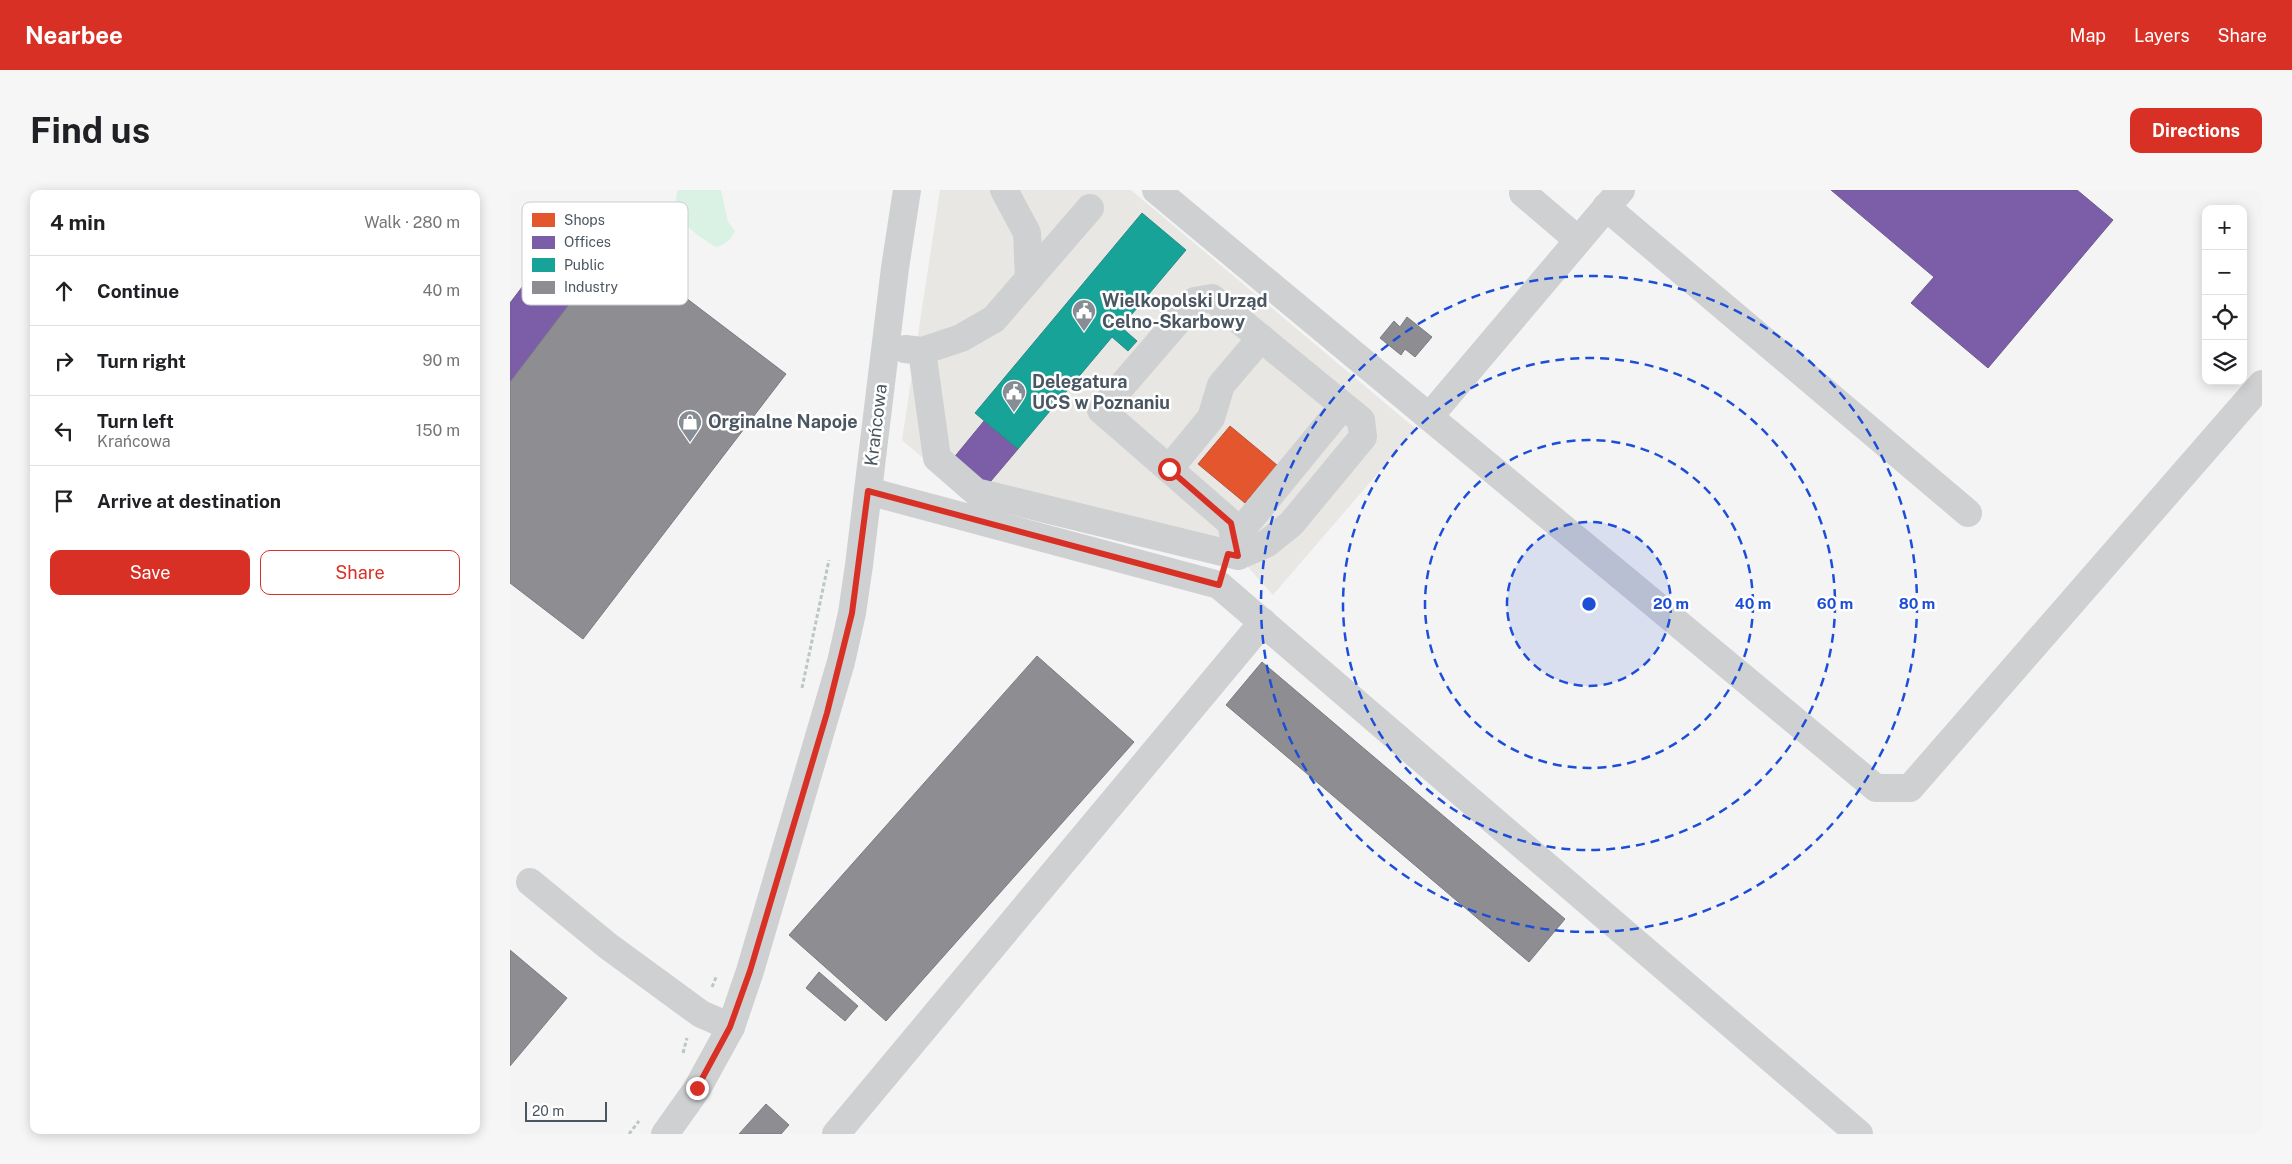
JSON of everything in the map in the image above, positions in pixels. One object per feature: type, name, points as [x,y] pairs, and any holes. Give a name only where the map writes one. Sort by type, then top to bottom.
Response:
[{"type":"street","name":"Krańcowa","points":[[665,1134],[697,1088],[730,1027],[753,962],[841,662],[852,613],[907,190]]},
{"type":"street","points":[[1004,190],[1027,233],[1030,278]]},
{"type":"street","points":[[1156,190],[1876,788],[1910,788],[2262,384]]},
{"type":"street","points":[[1525,190],[1523,193],[1578,240]]},
{"type":"street","points":[[1429,417],[1613,199],[1968,513]]},
{"type":"street","points":[[886,347],[922,351],[962,338],[994,319],[1090,208]]},
{"type":"street","points":[[922,351],[937,458],[976,492],[1234,550],[1266,544],[1291,524],[1363,437],[1360,420],[1212,298],[1195,301],[1101,410],[1231,523],[1234,550],[1219,585]]},
{"type":"street","points":[[1169,469],[1211,418],[1221,385],[1261,338]]},
{"type":"street","points":[[868,491],[1219,585],[1859,1134]]},
{"type":"street","points":[[836,1134],[1263,622]]},
{"type":"street","points":[[530,882],[608,946],[701,1014],[730,1027]]},
{"type":"path","points":[[801,692],[821,608],[830,558]]},
{"type":"path","points":[[682,1061],[686,1041],[701,1014],[718,974]]},
{"type":"path","points":[[629,1134],[644,1114]]},
{"type":"shaded area","points":[[940,190],[1131,190],[1416,429],[1273,595],[1247,566],[974,502],[902,440]]},
{"type":"green space","points":[[678,190],[721,190],[728,222],[735,231],[728,241],[716,247],[700,237],[688,226],[688,202],[676,202]]},
{"type":"building: Shops","points":[[1230,426],[1277,465],[1245,503],[1198,464]]},
{"type":"building: Offices","points":[[1831,190],[2077,190],[2113,220],[1988,368],[1911,303],[1934,277]]},
{"type":"building: Offices","points":[[522,287],[522,305],[569,305],[510,382],[510,303]]},
{"type":"building: Offices","points":[[984,421],[1018,449],[985,488],[952,460]]},
{"type":"building: Public","name":"Wielkopolski Urząd Celno-Skarbowy","points":[[1142,213],[1186,250],[1121,327],[1137,341],[1128,351],[1112,337],[1018,449],[975,413]]},
{"type":"building: Industry","points":[[688,299],[786,374],[583,639],[510,583],[510,382],[569,305],[688,305]]},
{"type":"building: Industry","points":[[1407,317],[1432,337],[1415,357],[1405,349],[1401,355],[1380,338],[1394,321],[1400,327]]},
{"type":"building: Industry","points":[[1037,656],[1134,742],[886,1021],[789,935]]},
{"type":"building: Industry","points":[[1262,662],[1565,919],[1529,962],[1226,705]]},
{"type":"building: Industry","points":[[510,950],[567,998],[510,1066]]},
{"type":"building: Industry","points":[[819,972],[858,1006],[845,1021],[806,988]]},
{"type":"building: Industry","points":[[766,1104],[789,1125],[781,1134],[739,1134]]},
{"type":"place","name":"Wielkopolski Urząd Celno-Skarbowy","points":[[1084,332]]},
{"type":"place","name":"Delegatura UCS w Poznaniu","points":[[1014,413]]},
{"type":"place","name":"Orginalne Napoje","points":[[690,443]]},
{"type":"route","points":[[697,1088],[730,1027],[750,971],[827,713],[852,613],[868,491],[1219,585],[1228,554],[1238,556],[1231,523],[1169,469]]}]
